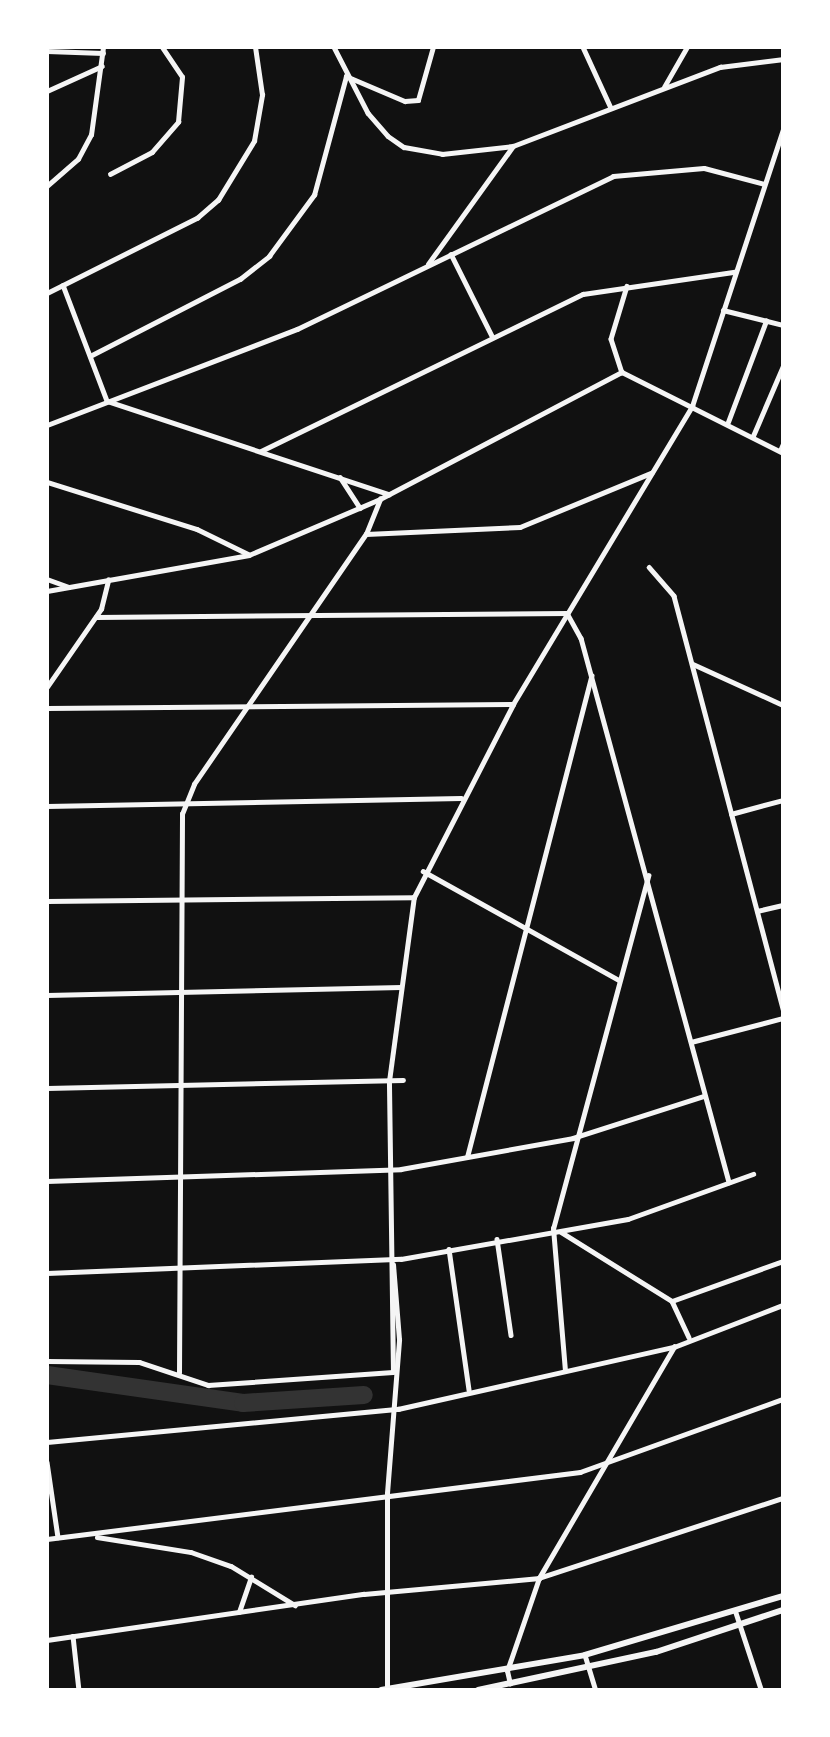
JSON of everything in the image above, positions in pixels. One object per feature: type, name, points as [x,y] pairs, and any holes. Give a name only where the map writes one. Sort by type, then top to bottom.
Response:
[{"type":"main road","points":[[385,1689],[507,1671],[585,1655],[783,1596]]},
{"type":"main road","points":[[478,1690],[589,1670],[739,1626],[783,1610]]},
{"type":"street","points":[[110,174],[152,152],[178,122],[182,77],[162,47]]},
{"type":"street","points":[[47,293],[197,218],[226,191],[254,141],[260,113],[255,47]]},
{"type":"street","points":[[334,47],[346,76],[368,113],[404,147],[442,154],[513,146],[720,67],[783,60]]},
{"type":"street","points":[[346,76],[405,102],[418,100],[433,47]]},
{"type":"street","points":[[583,47],[611,108]]},
{"type":"street","points":[[664,88],[687,47]]},
{"type":"street","points":[[47,51],[103,50],[99,110],[86,146],[47,186]]},
{"type":"street","points":[[47,91],[102,66]]},
{"type":"street","points":[[90,356],[240,279],[269,256],[314,195],[346,76]]},
{"type":"street","points":[[385,1689],[390,1591],[387,1493],[399,1306],[391,1260],[389,1081],[414,897],[423,871],[513,704],[692,406],[783,129]]},
{"type":"street","points":[[427,265],[513,146]]},
{"type":"street","points":[[47,425],[261,344],[613,176],[705,168],[764,184]]},
{"type":"street","points":[[452,254],[492,336]]},
{"type":"street","points":[[261,451],[492,336],[583,294],[734,272]]},
{"type":"street","points":[[63,285],[107,401]]},
{"type":"street","points":[[627,286],[611,339],[622,372],[654,393],[728,422],[781,452],[783,444]]},
{"type":"street","points":[[723,310],[783,325]]},
{"type":"street","points":[[728,422],[766,321]]},
{"type":"street","points":[[753,436],[783,366]]},
{"type":"street","points":[[47,591],[249,555],[380,499],[622,372]]},
{"type":"street","points":[[107,401],[389,494]]},
{"type":"street","points":[[366,534],[520,527],[653,472]]},
{"type":"street","points":[[340,476],[360,508]]},
{"type":"street","points":[[47,482],[197,529],[249,555]]},
{"type":"street","points":[[179,1373],[178,898],[186,803],[248,706],[366,534],[380,499]]},
{"type":"street","points":[[649,567],[671,589],[783,1010]]},
{"type":"street","points":[[47,579],[70,587]]},
{"type":"street","points":[[47,687],[96,617],[108,580]]},
{"type":"street","points":[[96,617],[567,613]]},
{"type":"street","points":[[567,613],[591,675],[649,876],[704,1096],[729,1182]]},
{"type":"street","points":[[692,664],[783,705]]},
{"type":"street","points":[[467,1157],[591,675]]},
{"type":"street","points":[[47,708],[513,704]]},
{"type":"street","points":[[47,806],[461,798]]},
{"type":"street","points":[[731,814],[783,800]]},
{"type":"street","points":[[423,871],[619,980]]},
{"type":"street","points":[[565,1371],[554,1229],[649,876]]},
{"type":"street","points":[[47,901],[414,897]]},
{"type":"street","points":[[757,911],[783,905]]},
{"type":"street","points":[[47,995],[401,987]]},
{"type":"street","points":[[691,1042],[783,1018]]},
{"type":"street","points":[[47,1088],[403,1080]]},
{"type":"street","points":[[47,1181],[388,1171],[580,1136],[704,1096]]},
{"type":"street","points":[[561,1232],[628,1219],[753,1174]]},
{"type":"street","points":[[47,1273],[391,1260],[554,1229],[672,1301],[688,1337]]},
{"type":"street","points":[[497,1239],[510,1335]]},
{"type":"street","points":[[449,1249],[469,1390]]},
{"type":"street","points":[[672,1301],[783,1261]]},
{"type":"street","points":[[510,1684],[507,1671],[539,1578],[601,1465],[674,1347],[688,1337],[783,1305]]},
{"type":"street","points":[[47,1442],[391,1410],[469,1390],[674,1347]]},
{"type":"street","points":[[47,1361],[139,1362],[179,1373],[208,1385],[393,1372]]},
{"type":"street","points":[[47,1539],[93,1536],[387,1493],[463,1489],[601,1465],[632,1449],[783,1399]]},
{"type":"street","points":[[47,1462],[58,1537]]},
{"type":"street","points":[[47,1640],[390,1591],[539,1578],[783,1498]]},
{"type":"street","points":[[93,1536],[191,1552],[251,1577],[295,1605]]},
{"type":"street","points":[[239,1612],[251,1577]]},
{"type":"street","points":[[736,1611],[761,1690]]},
{"type":"street","points":[[73,1636],[79,1690]]},
{"type":"street","points":[[585,1655],[596,1690]]},
{"type":"waterway","points":[[47,1375],[243,1403],[364,1395]]}]
